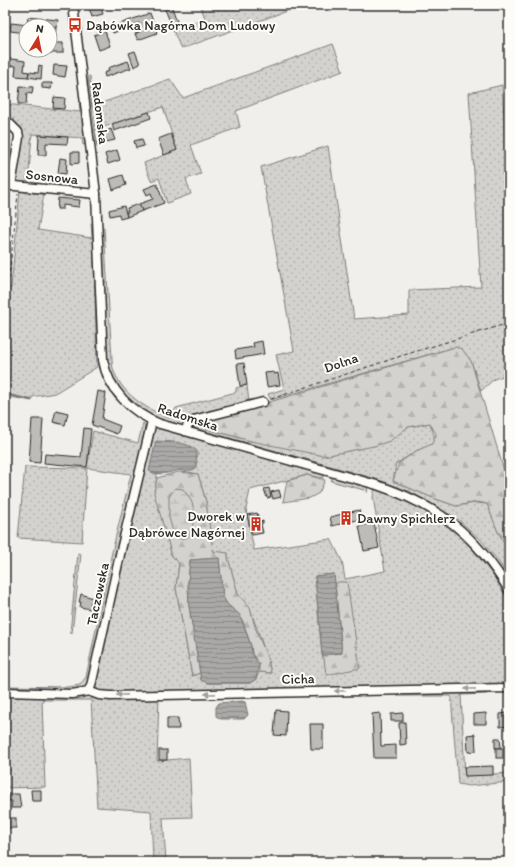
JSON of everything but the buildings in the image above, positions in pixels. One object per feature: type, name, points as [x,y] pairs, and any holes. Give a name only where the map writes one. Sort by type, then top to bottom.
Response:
[{"type":"street","name":"Radomska","points":[[73,5],[96,194],[104,368],[116,391],[131,407],[152,421],[377,485],[415,500],[443,515],[471,539],[488,559],[509,590]]},
{"type":"street","points":[[5,119],[18,132],[20,137],[12,186]]},
{"type":"street","name":"Sosnowa","points":[[12,186],[96,194]]},
{"type":"street","points":[[185,431],[188,425],[197,418],[263,402]]},
{"type":"street","name":"Taczowska","points":[[88,690],[93,681],[120,550],[152,421]]},
{"type":"street","name":"Cicha","points":[[88,690],[99,695],[111,696],[509,688]]},
{"type":"street","points":[[5,692],[79,694],[88,690]]},
{"type":"path","points":[[8,286],[12,186]]},
{"type":"path","name":"Dolna","points":[[263,402],[404,355],[509,323]]},
{"type":"green space","points":[[200,5],[303,5],[181,49],[173,30],[205,18]]},
{"type":"green space","points":[[333,44],[343,71],[236,111],[240,127],[191,145],[201,174],[186,179],[191,194],[167,203],[159,178],[151,181],[144,163],[177,150],[163,107],[95,130],[97,147],[88,77],[90,76],[93,106],[170,79],[183,98]]},
{"type":"green space","points":[[502,85],[509,198],[509,374],[494,379],[481,391],[471,361],[455,347],[271,400],[268,394],[284,389],[276,355],[294,351],[261,167],[328,146],[354,319],[409,315],[409,290],[481,287],[469,93]]},
{"type":"green space","points":[[82,100],[85,124],[82,125],[82,132],[86,133],[87,144],[83,145],[82,138],[32,134],[28,184],[90,190],[90,192],[17,185],[17,183],[15,183],[22,133],[5,116],[5,104],[80,112],[79,101]]},
{"type":"green space","points":[[20,191],[44,194],[38,230],[92,238],[91,223],[93,223],[97,367],[55,393],[32,397],[32,401],[5,396],[5,298],[6,288],[11,288]]},
{"type":"green space","points":[[101,227],[104,227],[112,365],[119,382],[138,401],[169,418],[176,408],[236,392],[236,388],[247,385],[249,403],[199,415],[182,427],[157,418],[124,396],[116,386],[110,374],[107,361]]},
{"type":"green space","points":[[455,347],[462,349],[471,361],[509,487],[509,549],[498,532],[487,504],[478,502],[456,506],[393,481],[399,463],[416,451],[432,444],[436,434],[430,423],[408,427],[390,441],[374,446],[324,456],[251,441],[204,428],[205,420]]},
{"type":"green space","points":[[205,420],[204,428],[251,441],[408,427],[430,423],[434,435],[434,444],[416,451],[396,464],[393,481],[456,506],[475,503],[488,504],[498,532],[509,549],[509,579],[498,561],[481,540],[459,520],[409,491],[373,478],[191,427],[196,423]]},
{"type":"green space","points":[[143,423],[145,425],[90,678],[85,687],[79,690],[5,690],[5,686],[68,687],[80,685],[86,677],[112,552],[131,474],[87,468],[93,431],[138,443]]},
{"type":"green space","points":[[156,427],[323,473],[323,478],[307,475],[250,490],[246,509],[254,550],[331,539],[342,561],[345,579],[385,571],[373,497],[375,488],[407,500],[435,516],[453,529],[472,548],[494,577],[509,602],[509,684],[99,693],[94,689],[141,478],[154,429]],"holes":[[[198,456],[184,469],[178,470],[198,474],[206,502],[213,552],[228,553],[238,595],[250,609],[271,673],[259,672],[256,679],[250,683],[208,683],[201,680],[200,673],[192,676],[176,588],[179,563],[172,556],[155,492],[157,474]],[[334,574],[342,653],[322,655],[315,576]]]},
{"type":"green space","points":[[25,467],[87,468],[82,542],[18,538]]},
{"type":"green space","points":[[178,472],[198,474],[206,502],[213,551],[228,553],[238,594],[250,608],[271,673],[259,672],[259,664],[252,654],[243,621],[227,604],[223,597],[219,558],[190,560],[188,582],[189,606],[200,673],[192,676],[176,588],[179,563],[172,556],[154,493],[157,478]]},
{"type":"green space","points":[[307,475],[325,480],[319,493],[310,498],[283,502],[287,481]]},
{"type":"green space","points":[[333,476],[368,486],[367,493],[364,490],[331,481]]},
{"type":"green space","points":[[175,488],[183,489],[188,495],[194,512],[193,524],[188,537],[180,539],[173,532],[169,517],[169,497]]},
{"type":"green space","points":[[78,553],[81,554],[72,633],[70,633]]},
{"type":"green space","points":[[338,582],[347,582],[360,668],[326,675],[322,655],[342,653],[335,584]]},
{"type":"green space","points":[[487,691],[487,694],[461,695],[465,776],[509,773],[509,782],[469,786],[458,784],[451,696],[397,696],[405,693]]},
{"type":"green space","points":[[5,695],[159,697],[157,761],[189,758],[192,817],[163,818],[166,862],[153,862],[151,811],[97,807],[91,700],[42,700],[45,787],[5,788]]},
{"type":"shaded area","points":[[156,441],[178,443],[188,445],[193,448],[197,451],[196,468],[192,470],[180,470],[161,474],[149,471]]},
{"type":"shaded area","points":[[219,558],[223,597],[227,604],[240,615],[251,646],[252,654],[259,664],[256,679],[250,683],[208,683],[201,680],[189,606],[188,582],[190,560]]},
{"type":"shaded area","points":[[334,574],[342,653],[322,655],[315,576]]},
{"type":"shaded area","points":[[245,702],[248,715],[244,719],[221,719],[216,716],[216,707],[219,703]]},
{"type":"waterway","points":[[5,394],[31,400]]},
{"type":"place","name":"Dąbówka Nagórna Dom Ludowy","points":[[75,25]]},
{"type":"place","name":"Dawny Spichlerz","points":[[346,518]]},
{"type":"place","name":"Dworek w Dąbrówce Nagórnej","points":[[256,524]]}]
